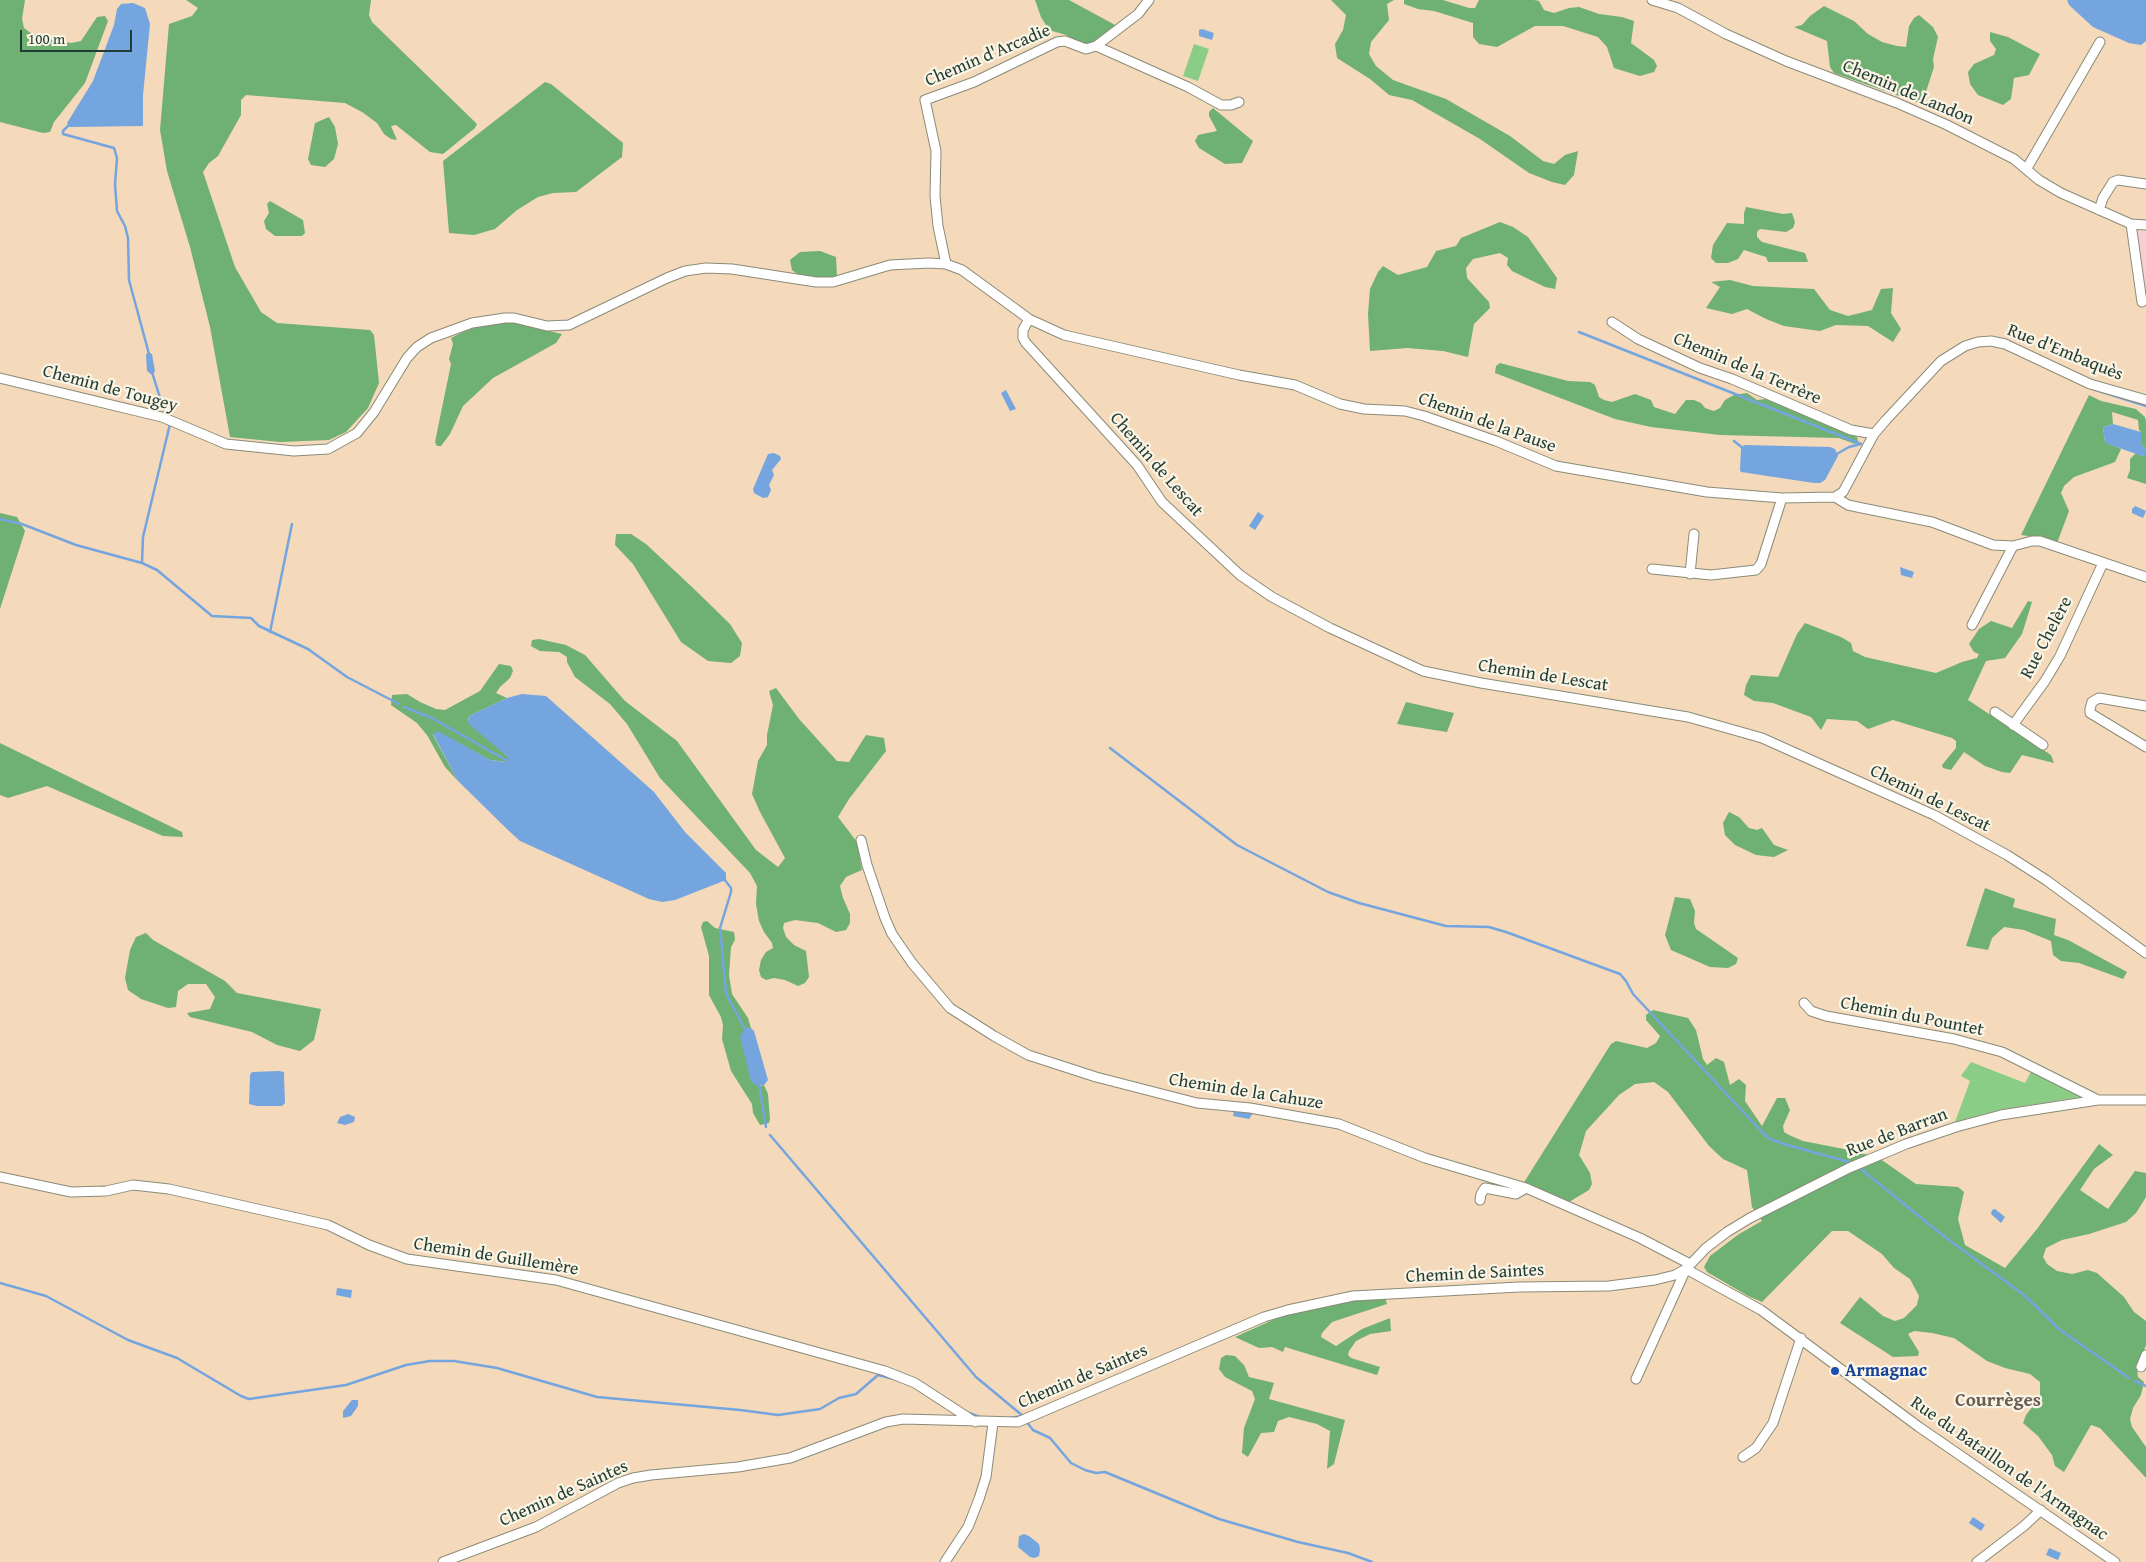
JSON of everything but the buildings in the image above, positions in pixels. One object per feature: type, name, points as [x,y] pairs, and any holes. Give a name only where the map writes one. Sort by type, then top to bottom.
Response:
[{"type":"street","points":[[1149,0],[1138,14],[1096,46],[1188,87],[1221,105],[1231,105],[1239,102]]},
{"type":"street","name":"Chemin de Landon","points":[[1652,0],[1678,8],[1726,34],[1786,61],[1897,103],[1996,149],[2027,168],[2039,180],[2060,193],[2132,224],[2146,225]]},
{"type":"street","name":"Chemin d'Arcadie","points":[[946,264],[938,226],[936,151],[925,100],[974,82],[1057,42],[1065,41],[1086,50],[1096,46]]},
{"type":"street","points":[[2027,168],[2100,42]]},
{"type":"street","points":[[2100,210],[2103,198],[2113,182],[2118,180],[2146,184]]},
{"type":"street","points":[[2132,224],[2142,302]]},
{"type":"street","name":"Chemin de Tougey","points":[[0,378],[162,417],[226,444],[294,451],[328,449],[357,433],[374,412],[407,358],[417,347],[431,338],[472,323],[514,318],[547,326],[569,325],[667,278],[685,271],[706,268],[732,269],[816,282],[833,282],[890,265],[911,263],[946,264]]},
{"type":"street","name":"Chemin de la Pause","points":[[946,264],[962,270],[1029,319],[1048,330],[1073,338],[1295,386],[1340,404],[1364,409],[1405,411],[1424,416],[1496,441],[1556,466],[1707,492],[1782,498],[1835,497]]},
{"type":"street","name":"Chemin de Lescat","points":[[1029,319],[1023,330],[1023,338],[1026,343],[1137,465],[1162,502],[1240,575],[1272,597],[1330,628],[1423,670],[1480,683],[1688,717],[1762,738],[1934,815],[2006,855],[2046,880],[2146,953]]},
{"type":"street","name":"Chemin de la Terrère","points":[[1612,322],[1638,339],[1700,368],[1732,379],[1851,430],[1874,434]]},
{"type":"street","name":"Rue d'Embaquès","points":[[1835,497],[1843,492],[1874,434],[1941,361],[1966,346],[1978,342],[1991,341],[2005,344],[2090,384],[2146,400]]},
{"type":"street","points":[[1835,497],[1848,504],[1862,508],[1932,522],[1993,544],[2013,546],[2040,541],[2146,577]]},
{"type":"street","points":[[1652,569],[1690,574],[1735,573],[1753,571],[1759,568],[1782,498]]},
{"type":"street","points":[[1690,574],[1694,534]]},
{"type":"street","points":[[1972,626],[2013,546]]},
{"type":"street","name":"Rue Chelère","points":[[2013,725],[2045,681],[2060,656],[2104,563]]},
{"type":"street","points":[[2146,706],[2099,698],[2092,702],[2090,713],[2146,747]]},
{"type":"street","points":[[1995,712],[2043,745]]},
{"type":"street","name":"Chemin de la Cahuze","points":[[861,840],[867,865],[885,918],[892,934],[912,963],[950,1008],[1028,1055],[1096,1077],[1197,1104],[1250,1108],[1338,1124],[1425,1158],[1526,1188],[1631,1234],[1688,1266]]},
{"type":"street","name":"Chemin du Pountet","points":[[1804,1003],[1811,1011],[1826,1016],[1954,1039],[2002,1052],[2098,1100]]},
{"type":"street","name":"Rue de Barran","points":[[1688,1266],[1720,1237],[1750,1218],[1849,1168],[1906,1144],[1956,1127],[2001,1115],[2098,1100],[2146,1100]]},
{"type":"street","name":"Chemin de Guillemère","points":[[0,1177],[71,1192],[98,1192],[133,1185],[169,1189],[328,1225],[369,1246],[407,1259],[556,1280],[885,1370],[915,1383],[975,1422]]},
{"type":"street","points":[[1480,1200],[1481,1194],[1486,1188],[1516,1194],[1526,1188]]},
{"type":"street","points":[[1636,1380],[1688,1266]]},
{"type":"street","name":"Rue du Bataillon de l'Armagnac","points":[[1688,1266],[1760,1310],[1801,1338],[1919,1427],[2115,1562]]},
{"type":"street","name":"Chemin de Saintes","points":[[443,1562],[536,1527],[618,1483],[633,1478],[738,1467],[790,1458],[886,1422],[903,1419],[993,1423],[1018,1422],[1264,1317],[1288,1310],[1353,1296],[1637,1284],[1675,1275],[1688,1266]]},
{"type":"street","points":[[1743,1457],[1756,1448],[1773,1422],[1801,1338]]},
{"type":"street","points":[[2141,1367],[2146,1355]]},
{"type":"street","points":[[945,1562],[968,1527],[979,1500],[986,1477],[993,1423]]},
{"type":"street","points":[[1978,1562],[2024,1526],[2041,1510]]},
{"type":"shaded area","points":[[2137,230],[2146,231],[2146,306],[2145,305]]},
{"type":"green space","points":[[0,0],[25,0],[22,19],[24,28],[32,34],[71,43],[81,41],[97,17],[105,16],[108,21],[85,83],[54,122],[50,132],[43,133],[0,122]]},
{"type":"green space","points":[[186,0],[371,0],[369,15],[372,22],[477,124],[475,128],[443,154],[430,152],[396,125],[391,126],[397,140],[391,139],[384,134],[377,123],[345,103],[246,95],[241,100],[241,115],[218,156],[209,163],[203,172],[235,267],[261,312],[277,323],[370,330],[374,335],[379,383],[368,408],[346,432],[329,440],[280,442],[230,437],[210,327],[190,247],[167,171],[160,130],[169,24],[192,16],[198,8]]},
{"type":"green space","points":[[1035,0],[1069,0],[1117,26],[1088,47],[1066,35],[1049,30],[1041,17]]},
{"type":"green space","points":[[1331,0],[1394,0],[1387,4],[1389,20],[1371,42],[1369,54],[1376,66],[1393,80],[1446,99],[1510,136],[1543,161],[1554,164],[1565,155],[1578,151],[1574,175],[1565,185],[1529,173],[1480,139],[1412,100],[1389,95],[1370,79],[1337,58],[1335,44],[1343,30],[1346,15]]},
{"type":"green space","points":[[1404,0],[1443,0],[1475,8],[1479,0],[1534,0],[1539,1],[1544,10],[1554,13],[1579,7],[1599,14],[1622,17],[1634,21],[1631,43],[1654,60],[1657,66],[1654,72],[1640,76],[1614,68],[1607,47],[1598,37],[1563,26],[1535,26],[1497,47],[1479,44],[1473,37],[1473,23],[1434,11],[1418,9],[1404,4]]},
{"type":"green space","points":[[1824,6],[1854,21],[1868,34],[1882,42],[1897,46],[1906,47],[1909,26],[1914,18],[1919,15],[1933,27],[1938,37],[1933,59],[1934,67],[1922,104],[1834,73],[1830,67],[1827,41],[1794,27],[1802,25],[1810,16]]},
{"type":"green space","points":[[1990,32],[2008,37],[2040,54],[2029,75],[2014,78],[2011,99],[2003,105],[1978,95],[1970,84],[1968,72],[1974,64],[1994,55],[1996,49],[1990,41]]},
{"type":"green space","points":[[1194,44],[1209,49],[1198,81],[1183,76]]},
{"type":"green space","points":[[545,82],[551,84],[623,143],[622,157],[576,192],[553,193],[538,197],[517,210],[495,229],[474,235],[449,233],[443,161]]},
{"type":"green space","points":[[1213,108],[1253,141],[1242,163],[1225,164],[1199,148],[1195,141],[1198,135],[1217,131],[1209,116],[1209,112]]},
{"type":"green space","points":[[329,117],[335,127],[338,144],[334,159],[325,167],[311,165],[308,159],[315,123]]},
{"type":"green space","points":[[270,201],[303,220],[305,233],[302,236],[275,236],[266,229],[264,221],[269,213],[267,204]]},
{"type":"green space","points":[[1746,207],[1783,214],[1792,213],[1795,222],[1793,228],[1786,232],[1760,229],[1757,232],[1757,237],[1762,242],[1805,253],[1808,262],[1768,262],[1766,257],[1744,250],[1738,259],[1728,263],[1716,263],[1711,258],[1713,245],[1727,223],[1744,224]]},
{"type":"green space","points":[[1500,222],[1513,227],[1528,237],[1557,278],[1555,289],[1545,287],[1512,271],[1507,265],[1508,258],[1500,253],[1473,259],[1466,268],[1467,278],[1489,302],[1490,308],[1474,324],[1468,357],[1443,351],[1407,348],[1370,351],[1368,314],[1370,289],[1383,266],[1398,275],[1427,267],[1436,251],[1456,246],[1461,238]]},
{"type":"green space","points":[[820,251],[836,257],[837,277],[814,277],[797,274],[792,270],[790,260],[800,252]]},
{"type":"green space","points":[[1730,280],[1753,286],[1814,289],[1830,310],[1848,316],[1872,310],[1881,289],[1893,288],[1891,313],[1901,329],[1893,342],[1868,326],[1836,325],[1820,331],[1784,326],[1747,309],[1732,314],[1706,308],[1720,287],[1711,282]]},
{"type":"green space","points":[[500,322],[516,323],[562,334],[556,343],[493,378],[463,406],[450,434],[441,446],[437,446],[435,442],[451,364],[449,359],[453,344],[451,338],[473,327]]},
{"type":"green space","points":[[1500,363],[1568,381],[1590,382],[1595,385],[1599,397],[1612,402],[1635,394],[1651,400],[1654,407],[1675,414],[1686,400],[1694,400],[1701,403],[1705,408],[1714,411],[1720,408],[1725,400],[1734,395],[1747,393],[1757,400],[1766,399],[1857,437],[1858,441],[1855,444],[1839,438],[1720,435],[1651,427],[1615,419],[1495,373],[1496,366]]},
{"type":"green space","points":[[2089,395],[2101,401],[2136,409],[2145,417],[2146,449],[2141,444],[2138,420],[2112,412],[2113,424],[2103,427],[2105,442],[2121,449],[2115,462],[2074,477],[2064,486],[2061,493],[2069,511],[2057,543],[2044,538],[2021,535]]},
{"type":"green space","points":[[2146,449],[2146,484],[2127,478],[2130,470],[2130,459],[2136,453],[2142,456]]},
{"type":"green space","points":[[0,513],[17,517],[25,531],[0,609]]},
{"type":"green space","points":[[616,534],[631,534],[646,544],[730,624],[742,643],[740,656],[731,663],[708,661],[681,642],[633,564],[615,545]]},
{"type":"green space","points":[[2028,601],[2032,602],[2022,634],[2005,658],[1986,661],[1968,700],[2051,755],[2054,763],[2022,755],[2010,773],[1985,766],[1964,752],[1951,770],[1943,768],[1942,765],[1956,748],[1956,741],[1952,738],[1893,720],[1868,729],[1857,721],[1827,719],[1821,730],[1811,717],[1773,703],[1754,701],[1744,695],[1751,675],[1778,677],[1797,634],[1805,623],[1841,637],[1851,643],[1853,651],[1865,657],[1936,673],[1977,658],[1979,654],[1974,652],[1969,644],[1979,629],[1991,621],[2012,628]]},
{"type":"green space","points":[[539,639],[566,645],[585,655],[625,701],[677,741],[756,850],[778,867],[785,858],[752,794],[758,761],[767,745],[773,705],[769,691],[776,688],[799,719],[837,761],[849,762],[866,735],[884,738],[886,751],[849,799],[838,817],[857,842],[862,870],[846,877],[840,886],[850,914],[850,923],[846,930],[836,932],[818,923],[795,920],[784,923],[783,928],[786,937],[794,945],[806,951],[809,977],[805,983],[798,986],[785,980],[774,978],[766,980],[761,977],[759,970],[761,960],[766,952],[773,948],[759,921],[756,904],[757,886],[750,873],[660,778],[627,724],[610,704],[575,677],[567,662],[567,657],[559,652],[540,651],[531,646],[532,640]]},
{"type":"green space","points":[[499,664],[511,666],[513,671],[510,678],[496,693],[507,698],[469,716],[468,721],[507,756],[508,762],[490,760],[438,732],[433,735],[458,781],[445,767],[427,735],[417,723],[391,705],[392,695],[407,694],[436,709],[445,710],[480,691]]},
{"type":"green space","points":[[1406,702],[1454,713],[1447,732],[1397,724]]},
{"type":"green space","points":[[0,743],[182,832],[183,837],[163,836],[47,786],[8,798],[0,795]]},
{"type":"green space","points":[[1729,812],[1739,817],[1749,828],[1757,830],[1762,828],[1774,845],[1788,850],[1774,857],[1756,855],[1735,845],[1725,835],[1723,823]]},
{"type":"green space","points":[[1985,888],[2015,899],[2013,907],[2056,919],[2054,935],[2068,940],[2127,972],[2123,979],[2079,963],[2061,961],[2053,955],[2051,941],[2024,930],[2004,927],[1992,938],[1988,950],[1966,946]]},
{"type":"green space","points":[[1675,897],[1690,899],[1695,911],[1694,923],[1696,929],[1738,958],[1736,964],[1728,968],[1710,967],[1671,950],[1665,935]]},
{"type":"green space","points":[[707,921],[715,928],[734,932],[735,940],[731,947],[729,975],[732,994],[748,1018],[751,1028],[745,1028],[760,1086],[764,1085],[768,1094],[769,1123],[760,1125],[753,1113],[752,1104],[731,1071],[722,1039],[723,1025],[721,1017],[709,995],[709,956],[701,927],[703,922]]},
{"type":"green space","points":[[146,933],[153,940],[225,981],[237,993],[321,1009],[314,1040],[300,1051],[277,1045],[252,1032],[190,1017],[187,1013],[210,1009],[215,997],[206,984],[188,984],[178,991],[176,1007],[168,1008],[141,999],[128,990],[125,978],[130,950],[136,937]]},
{"type":"green space","points":[[1653,1010],[1688,1018],[1696,1030],[1703,1059],[1707,1065],[1716,1058],[1724,1062],[1730,1085],[1739,1079],[1746,1085],[1745,1101],[1762,1126],[1777,1098],[1785,1098],[1790,1110],[1783,1126],[1784,1132],[1789,1135],[1803,1141],[1879,1158],[1916,1184],[1958,1187],[1964,1192],[1958,1219],[1965,1245],[2005,1268],[2037,1229],[2099,1144],[2113,1155],[2094,1169],[2080,1190],[2108,1209],[2135,1171],[2146,1173],[2146,1197],[2136,1213],[2126,1222],[2089,1234],[2062,1240],[2046,1248],[2043,1257],[2047,1264],[2057,1271],[2072,1274],[2088,1270],[2097,1273],[2124,1297],[2134,1312],[2146,1321],[2146,1345],[2137,1368],[2138,1377],[2144,1382],[2141,1395],[2133,1408],[2130,1419],[2132,1427],[2146,1447],[2146,1478],[2100,1428],[2091,1425],[2064,1472],[2055,1466],[2052,1455],[2038,1436],[2023,1423],[2026,1415],[2040,1397],[2040,1382],[2030,1374],[1987,1361],[1954,1338],[1932,1333],[1914,1331],[1908,1334],[1919,1352],[1918,1356],[1893,1357],[1840,1323],[1860,1297],[1883,1316],[1895,1321],[1904,1318],[1917,1305],[1919,1296],[1910,1279],[1894,1268],[1882,1254],[1848,1231],[1832,1231],[1762,1302],[1707,1272],[1704,1267],[1710,1256],[1739,1234],[1762,1221],[1752,1207],[1747,1170],[1723,1159],[1709,1146],[1668,1092],[1654,1082],[1635,1084],[1619,1095],[1586,1131],[1579,1155],[1590,1173],[1592,1184],[1589,1190],[1569,1202],[1523,1184],[1611,1044],[1616,1041],[1647,1048],[1656,1043],[1660,1036],[1646,1020],[1646,1015]]},
{"type":"green space","points":[[1971,1062],[2025,1083],[2032,1070],[2078,1093],[2081,1097],[1999,1110],[1955,1122],[1970,1081],[1961,1076]]},
{"type":"green space","points":[[1385,1298],[1387,1304],[1332,1322],[1322,1333],[1321,1337],[1336,1346],[1362,1329],[1390,1318],[1391,1331],[1370,1334],[1356,1341],[1348,1355],[1351,1358],[1380,1367],[1377,1375],[1285,1347],[1283,1352],[1272,1347],[1259,1348],[1235,1337],[1284,1315],[1354,1301]]},
{"type":"green space","points":[[1226,1355],[1235,1356],[1244,1365],[1249,1377],[1274,1383],[1269,1399],[1345,1420],[1334,1464],[1327,1469],[1330,1431],[1317,1424],[1289,1417],[1278,1421],[1274,1432],[1261,1433],[1248,1457],[1242,1453],[1244,1428],[1255,1399],[1252,1391],[1225,1377],[1219,1369],[1221,1358]]},
{"type":"water","points":[[2067,0],[2146,0],[2146,41],[2141,45],[2129,43],[2093,27],[2069,5]]},
{"type":"water","points":[[133,3],[145,8],[150,24],[143,95],[143,126],[70,127],[67,123],[93,81],[114,25],[117,9],[121,4]]},
{"type":"water","points":[[1202,29],[1214,33],[1212,40],[1199,36],[1199,30]]},
{"type":"water","points":[[148,352],[152,354],[155,371],[152,375],[147,371],[146,355]]},
{"type":"water","points":[[1006,390],[1016,409],[1010,411],[1001,393]]},
{"type":"water","points":[[2113,424],[2141,432],[2141,444],[2146,449],[2146,455],[2142,456],[2105,442],[2103,427]]},
{"type":"water","points":[[1744,445],[1830,447],[1835,449],[1838,456],[1825,480],[1820,483],[1814,483],[1741,472],[1741,449]]},
{"type":"water","points":[[774,453],[780,456],[781,459],[772,470],[774,475],[769,485],[771,490],[768,497],[763,498],[754,493],[753,489],[768,454]]},
{"type":"water","points":[[2135,506],[2146,511],[2143,518],[2132,513],[2132,509]]},
{"type":"water","points":[[1258,512],[1264,516],[1255,530],[1249,526]]},
{"type":"water","points":[[1900,567],[1914,572],[1912,578],[1901,575]]},
{"type":"water","points":[[522,694],[546,696],[654,792],[685,832],[726,873],[726,880],[675,900],[662,902],[649,899],[520,841],[458,781],[433,734],[438,731],[490,760],[507,762],[507,756],[470,725],[468,722],[469,716],[507,698]]},
{"type":"water","points":[[745,1028],[751,1028],[754,1031],[768,1080],[764,1085],[755,1085],[751,1081],[740,1037]]},
{"type":"water","points":[[252,1072],[284,1072],[285,1103],[282,1106],[257,1106],[249,1104],[250,1075]]},
{"type":"water","points":[[1234,1111],[1253,1113],[1249,1119],[1233,1116]]},
{"type":"water","points":[[348,1114],[355,1117],[354,1122],[345,1125],[337,1123],[340,1117]]},
{"type":"water","points":[[1995,1209],[2005,1217],[2001,1223],[1991,1214],[1992,1210]]},
{"type":"water","points":[[337,1288],[352,1290],[351,1298],[336,1295]]},
{"type":"water","points":[[352,1400],[358,1400],[358,1406],[351,1416],[343,1418],[343,1411]]},
{"type":"water","points":[[1973,1517],[1985,1525],[1981,1531],[1969,1523]]},
{"type":"water","points":[[1024,1534],[1039,1544],[1039,1556],[1030,1557],[1018,1547],[1019,1536]]},
{"type":"water","points":[[2049,1548],[2061,1553],[2058,1560],[2046,1555]]},
{"type":"waterway","points":[[69,125],[63,131],[63,134],[114,148],[117,158],[115,184],[117,211],[125,226],[128,238],[129,280],[149,354]]},
{"type":"waterway","points":[[1579,332],[1861,444],[1849,447],[1835,455]]},
{"type":"waterway","points":[[152,372],[165,414]]},
{"type":"waterway","points":[[2093,389],[2146,406]]},
{"type":"waterway","points":[[142,562],[143,537],[170,424]]},
{"type":"waterway","points":[[1734,441],[1744,449]]},
{"type":"waterway","points":[[0,519],[22,524],[76,545],[142,563],[157,570],[212,616],[251,618],[259,626],[308,649],[347,677],[399,704]]},
{"type":"waterway","points":[[270,632],[292,524]]},
{"type":"waterway","points":[[404,707],[432,718],[511,763]]},
{"type":"waterway","points":[[1110,748],[1237,845],[1328,892],[1359,903],[1446,926],[1489,927],[1620,974],[1633,994],[1770,1139],[1849,1162]]},
{"type":"waterway","points":[[724,879],[731,888],[720,928],[726,994],[745,1029]]},
{"type":"waterway","points":[[759,1083],[766,1127]]},
{"type":"waterway","points":[[770,1135],[976,1377],[1023,1416]]},
{"type":"waterway","points":[[1861,1169],[1941,1234],[2024,1295],[2059,1329],[2129,1378]]},
{"type":"waterway","points":[[0,1283],[46,1296],[128,1340],[177,1358],[249,1399],[346,1385],[406,1365],[430,1361],[454,1361],[497,1368],[597,1397],[778,1415],[820,1409],[839,1398],[856,1394],[878,1375],[894,1379]]},
{"type":"waterway","points":[[2135,1381],[2146,1386]]},
{"type":"waterway","points":[[969,1413],[980,1417]]},
{"type":"waterway","points":[[1010,1418],[1022,1416]]},
{"type":"waterway","points":[[1026,1421],[1033,1430],[1050,1438],[1071,1463],[1085,1470],[1096,1473],[1105,1472],[1219,1519],[1298,1542],[1348,1553],[1372,1562]]},
{"type":"place","name":"Armagnac","points":[[1835,1371]]},
{"type":"district","name":"Courrèges","points":[[1998,1401]]}]
